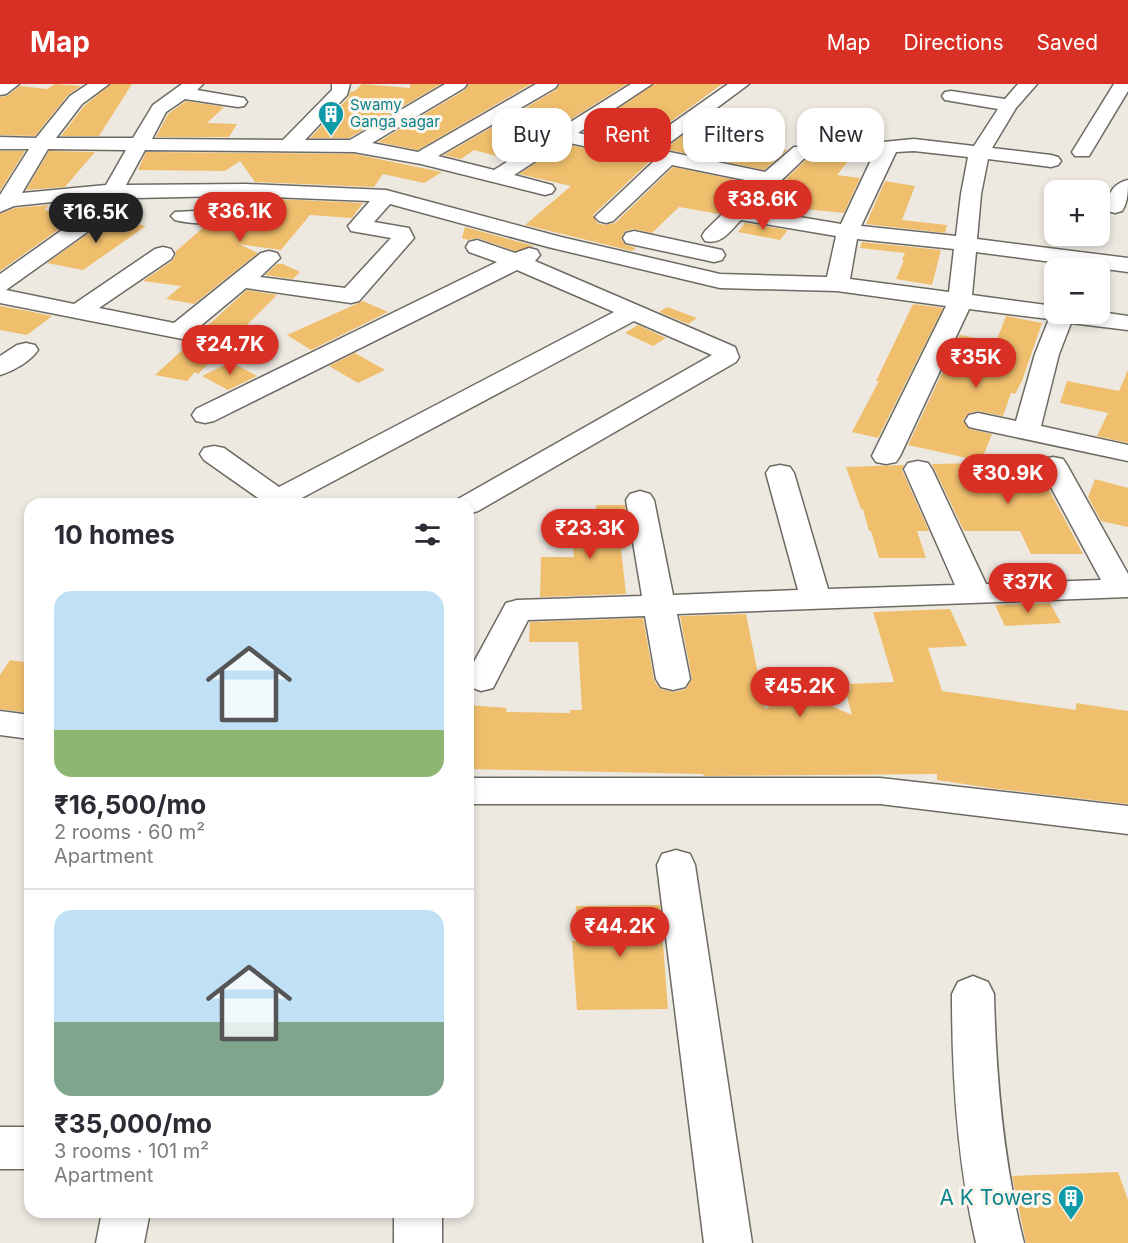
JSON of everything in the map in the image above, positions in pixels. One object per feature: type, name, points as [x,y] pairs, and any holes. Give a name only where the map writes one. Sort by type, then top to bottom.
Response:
[{"type":"street","points":[[0,90],[10,84]]},
{"type":"street","points":[[2,203],[42,143],[76,100],[100,84]]},
{"type":"street","points":[[289,146],[341,91],[341,84]]},
{"type":"street","points":[[354,146],[458,84]]},
{"type":"street","points":[[422,158],[549,84]]},
{"type":"street","points":[[572,130],[643,84]]},
{"type":"street","points":[[671,133],[740,84]]},
{"type":"street","points":[[886,456],[960,302],[979,153],[1009,105],[1028,84]]},
{"type":"street","points":[[0,285],[121,191],[139,143],[159,109],[188,88],[238,102]]},
{"type":"street","points":[[957,90],[1009,105]]},
{"type":"street","points":[[1082,152],[1123,93]]},
{"type":"street","points":[[0,143],[139,143],[231,160]]},
{"type":"street","points":[[837,284],[848,232],[881,160],[890,147],[904,144],[1051,161]]},
{"type":"street","points":[[2,203],[121,191],[289,146],[354,146],[422,158],[545,189]]},
{"type":"street","points":[[506,227],[518,218],[529,216],[714,246],[736,213],[797,154]]},
{"type":"street","points":[[671,159],[769,179]]},
{"type":"street","points":[[231,160],[246,190]]},
{"type":"street","points":[[499,176],[521,162]]},
{"type":"street","points":[[606,218],[664,162]]},
{"type":"street","points":[[1115,207],[1122,189],[1128,186]]},
{"type":"street","points":[[183,216],[219,217],[246,190],[386,196],[556,242],[720,281],[837,284],[1044,312]]},
{"type":"street","points":[[241,281],[351,296],[403,238],[401,233],[359,226],[386,196]]},
{"type":"street","points":[[736,213],[848,232],[888,234],[966,246],[1076,258],[1077,246]]},
{"type":"street","points":[[205,415],[556,242]]},
{"type":"street","points":[[474,502],[727,357],[726,352],[516,261],[477,247]]},
{"type":"street","points":[[79,311],[163,254]]},
{"type":"street","points":[[179,331],[269,258]]},
{"type":"street","points":[[1110,263],[1128,265]]},
{"type":"street","points":[[0,296],[233,342]]},
{"type":"street","points":[[286,498],[632,312]]},
{"type":"street","points":[[1110,321],[1128,323]]},
{"type":"street","points":[[1026,432],[1047,354],[1059,324]]},
{"type":"street","points":[[0,367],[26,350]]},
{"type":"street","points":[[978,421],[1128,453]]},
{"type":"street","points":[[214,454],[273,498]]},
{"type":"street","points":[[482,680],[517,610],[1124,588],[1053,465]]},
{"type":"street","points":[[918,469],[975,594]]},
{"type":"street","points":[[780,473],[816,600]]},
{"type":"street","points":[[640,500],[673,679]]},
{"type":"street","points":[[0,723],[24,726]]},
{"type":"street","points":[[474,791],[880,791],[1128,820]]},
{"type":"street","points":[[676,865],[728,1243]]},
{"type":"street","points":[[973,994],[974,1070],[979,1142],[1000,1243]]},
{"type":"street","points":[[0,1148],[24,1148]]},
{"type":"street","points":[[120,1243],[125,1218]]},
{"type":"street","points":[[418,1218],[418,1243]]},
{"type":"building","points":[[55,84],[81,86],[68,95],[35,136],[0,135],[0,97],[7,96],[20,86],[47,89]]},
{"type":"building","points":[[111,84],[132,84],[99,136],[61,136],[84,106]]},
{"type":"building","points":[[362,84],[410,88],[410,84],[441,84],[349,138],[310,138],[349,97],[350,92],[355,91]]},
{"type":"building","points":[[469,84],[531,84],[418,150],[378,142],[465,90]]},
{"type":"building","points":[[560,84],[627,84],[589,108],[584,108],[584,111],[572,118],[572,108],[525,108],[556,90]]},
{"type":"building","points":[[654,84],[722,84],[689,108],[683,108],[683,113],[671,121],[671,108],[619,108]]},
{"type":"building","points":[[186,101],[224,107],[207,123],[237,124],[229,137],[156,137],[168,114]]},
{"type":"building","points":[[492,127],[492,155],[474,150],[461,159],[444,155]]},
{"type":"building","points":[[683,135],[683,153],[671,150],[671,144]]},
{"type":"building","points":[[572,146],[584,148],[584,162],[649,162],[593,215],[597,223],[605,225],[615,223],[673,167],[750,183],[719,214],[679,207],[652,233],[634,229],[625,231],[621,239],[626,245],[636,248],[632,251],[525,225],[571,186],[519,174],[537,162],[572,162]]},
{"type":"building","points":[[0,151],[25,151],[0,191]]},
{"type":"building","points":[[49,151],[95,152],[65,187],[26,190]]},
{"type":"building","points":[[146,152],[354,154],[442,172],[424,183],[383,174],[374,187],[255,182],[240,161],[225,171],[138,170]]},
{"type":"building","points":[[726,162],[773,162],[764,170]]},
{"type":"building","points":[[804,162],[847,162],[837,175],[860,178],[844,213],[805,209],[800,215],[756,208]]},
{"type":"building","points":[[885,181],[915,186],[902,220],[947,225],[945,233],[866,224]]},
{"type":"building","points":[[252,198],[363,203],[352,218],[310,215],[281,250],[239,244],[258,253],[194,304],[166,299],[181,286],[143,281],[172,261],[176,255],[175,252],[205,226],[228,223]]},
{"type":"building","points":[[49,205],[44,210],[79,215],[0,271],[0,214],[15,208]]},
{"type":"building","points":[[109,219],[146,226],[83,270],[47,263]]},
{"type":"building","points":[[745,223],[788,230],[780,240],[738,232]]},
{"type":"building","points":[[465,227],[534,246],[515,251],[478,238],[468,240],[462,238]]},
{"type":"building","points":[[862,242],[941,250],[932,285],[896,279],[905,253],[860,248]]},
{"type":"building","points":[[277,264],[283,264],[300,272],[293,279],[265,275]]},
{"type":"building","points":[[247,290],[277,295],[238,334],[206,327]]},
{"type":"building","points":[[363,301],[388,312],[311,350],[287,335]]},
{"type":"building","points":[[913,304],[943,308],[878,438],[852,432],[879,381],[876,381]]},
{"type":"building","points":[[0,306],[52,316],[27,335],[0,330]]},
{"type":"building","points":[[667,307],[697,318],[688,324],[659,312]]},
{"type":"building","points":[[1006,316],[1042,323],[1022,381],[1015,394],[1011,393],[1003,416],[978,411],[969,413],[963,420],[969,429],[992,434],[981,461],[908,445],[960,335],[996,342]]},
{"type":"building","points":[[638,325],[666,338],[653,346],[625,333]]},
{"type":"building","points":[[190,343],[223,349],[198,374],[195,372],[187,381],[155,375]]},
{"type":"building","points":[[355,353],[385,370],[358,383],[329,366]]},
{"type":"building","points":[[231,362],[257,376],[228,390],[202,376]]},
{"type":"building","points":[[1128,370],[1128,443],[1097,436],[1108,413],[1060,403],[1067,381],[1119,391]]},
{"type":"building","points":[[980,463],[978,468],[1037,467],[1083,554],[1031,554],[1020,531],[964,531],[932,464]]},
{"type":"building","points":[[904,465],[902,470],[929,531],[917,531],[926,558],[879,558],[846,467]]},
{"type":"building","points":[[1095,479],[1128,488],[1128,527],[1101,521],[1088,497]]},
{"type":"building","points":[[596,505],[625,505],[628,527],[622,527],[626,549],[621,549],[626,594],[540,597],[541,557],[574,557],[571,531],[597,530]]},
{"type":"building","points":[[1050,603],[1061,623],[1005,626],[995,605]]},
{"type":"building","points":[[950,609],[967,646],[928,648],[942,691],[1076,710],[1076,703],[1128,711],[1128,804],[937,780],[937,774],[704,776],[703,774],[474,769],[474,705],[507,708],[506,712],[570,713],[570,710],[582,710],[578,642],[529,642],[530,622],[643,618],[654,680],[660,689],[674,692],[686,689],[692,679],[680,616],[746,614],[765,709],[789,696],[799,695],[809,696],[852,715],[845,689],[851,689],[850,684],[894,682],[873,612]]},
{"type":"building","points":[[10,660],[24,662],[24,712],[0,709],[0,675]]},
{"type":"building","points":[[660,905],[668,1009],[577,1010],[572,941],[577,941],[576,906]]},
{"type":"building","name":"A K Towers","points":[[1118,1172],[1128,1200],[1128,1243],[1026,1243],[1012,1176]]},
{"type":"place","name":"Swamy Ganga sagar","points":[[331,137]]},
{"type":"place","name":"A K Towers","points":[[1071,1221]]}]
